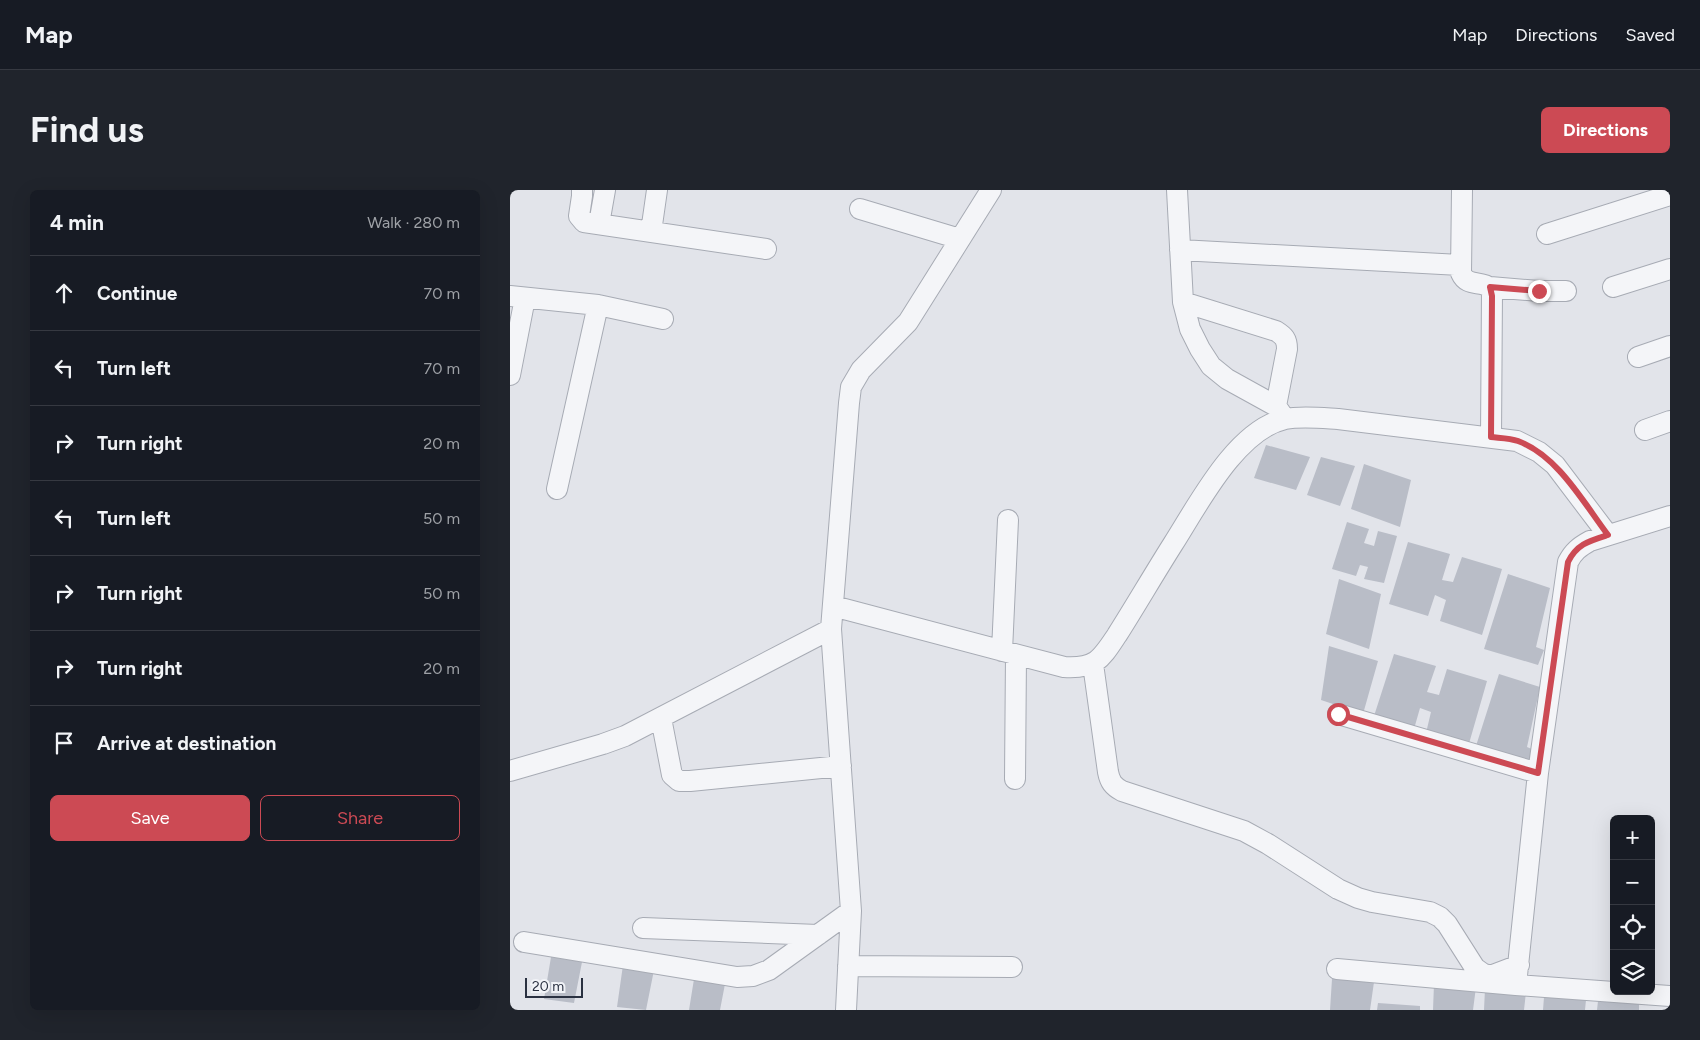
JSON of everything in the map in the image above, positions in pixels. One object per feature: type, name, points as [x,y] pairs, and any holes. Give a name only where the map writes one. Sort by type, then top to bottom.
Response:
[{"type":"street","points":[[582,190],[579,216],[584,222],[766,249]]},
{"type":"street","points":[[599,224],[606,190]]},
{"type":"street","points":[[651,232],[657,190]]},
{"type":"street","points":[[846,1010],[852,911],[831,629],[848,403],[852,386],[861,370],[908,322],[991,190]]},
{"type":"street","points":[[1177,190],[1184,302],[1190,329],[1211,366],[1227,379],[1280,412],[1311,418],[1338,419],[1517,441],[1539,452],[1555,464],[1608,535]]},
{"type":"street","points":[[1462,190],[1460,265],[1464,279],[1468,282],[1490,287],[1566,291]]},
{"type":"street","points":[[1547,234],[1670,192]]},
{"type":"street","points":[[860,209],[960,239]]},
{"type":"street","points":[[1180,250],[1460,265]]},
{"type":"street","points":[[1613,287],[1670,269]]},
{"type":"street","points":[[1490,287],[1492,296],[1491,437]]},
{"type":"street","points":[[510,375],[517,297],[598,305],[662,319]]},
{"type":"street","points":[[832,606],[1064,668],[1078,668],[1093,664],[1103,655],[1117,635],[1216,476],[1239,449],[1268,426],[1280,412],[1287,349],[1285,338],[1276,331],[1184,302]]},
{"type":"street","points":[[557,489],[598,305]]},
{"type":"street","points":[[1638,357],[1670,346]]},
{"type":"street","points":[[1645,430],[1670,422]]},
{"type":"street","points":[[1516,985],[1538,773],[1568,562],[1580,546],[1608,535],[1670,516]]},
{"type":"street","points":[[1008,520],[1009,653],[1015,779]]},
{"type":"street","points":[[510,771],[626,736],[831,629]]},
{"type":"street","points":[[1093,664],[1108,772],[1110,781],[1114,786],[1122,791],[1244,830],[1338,889],[1358,898],[1430,912],[1440,917],[1448,924],[1475,968],[1482,973],[1490,976],[1519,965]]},
{"type":"street","points":[[1338,714],[1538,773]]},
{"type":"street","points":[[661,718],[672,775],[679,781],[841,766]]},
{"type":"street","points":[[524,942],[737,977],[753,976],[769,970],[852,911]]},
{"type":"street","points":[[643,928],[818,935]]},
{"type":"street","points":[[848,966],[1012,967]]},
{"type":"street","points":[[1337,969],[1670,996]]},
{"type":"building","points":[[1266,445],[1310,457],[1296,490],[1254,478]]},
{"type":"building","points":[[1321,457],[1355,466],[1340,506],[1307,495]]},
{"type":"building","points":[[1364,464],[1411,480],[1400,527],[1351,509]]},
{"type":"building","points":[[1347,522],[1369,529],[1364,543],[1374,546],[1378,531],[1397,536],[1384,583],[1364,579],[1368,567],[1360,565],[1356,576],[1332,569]]},
{"type":"building","points":[[1408,542],[1450,554],[1442,580],[1453,582],[1462,557],[1502,569],[1482,635],[1440,621],[1446,600],[1435,595],[1428,616],[1389,604]]},
{"type":"building","points":[[1508,574],[1550,588],[1536,647],[1544,650],[1538,665],[1484,649]]},
{"type":"building","points":[[1339,579],[1381,594],[1369,649],[1326,634]]},
{"type":"building","points":[[1329,646],[1378,661],[1363,714],[1321,700]]},
{"type":"building","points":[[1394,654],[1436,666],[1427,692],[1439,695],[1447,669],[1487,681],[1468,747],[1426,733],[1431,712],[1420,708],[1414,729],[1374,716]]},
{"type":"building","points":[[1499,674],[1540,687],[1527,747],[1534,750],[1528,765],[1475,749]]},
{"type":"building","points":[[551,957],[582,962],[574,1003],[544,999]]},
{"type":"building","points":[[623,965],[654,970],[646,1010],[617,1007]]},
{"type":"building","points":[[694,979],[725,984],[720,1010],[689,1010]]},
{"type":"building","points":[[1332,979],[1374,982],[1370,1010],[1330,1010]]},
{"type":"building","points":[[1434,984],[1476,987],[1473,1010],[1433,1010]]},
{"type":"building","points":[[1485,989],[1526,992],[1524,1010],[1484,1010]]},
{"type":"building","points":[[1544,997],[1586,1000],[1585,1010],[1543,1010]]},
{"type":"building","points":[[1598,1001],[1639,1003],[1639,1010],[1597,1010]]},
{"type":"building","points":[[1378,1003],[1420,1006],[1420,1010],[1377,1010]]},
{"type":"route","points":[[1338,714],[1538,773],[1568,562],[1580,546],[1608,535],[1555,464],[1539,452],[1517,441],[1491,437],[1492,290],[1490,287],[1539,291]]}]
